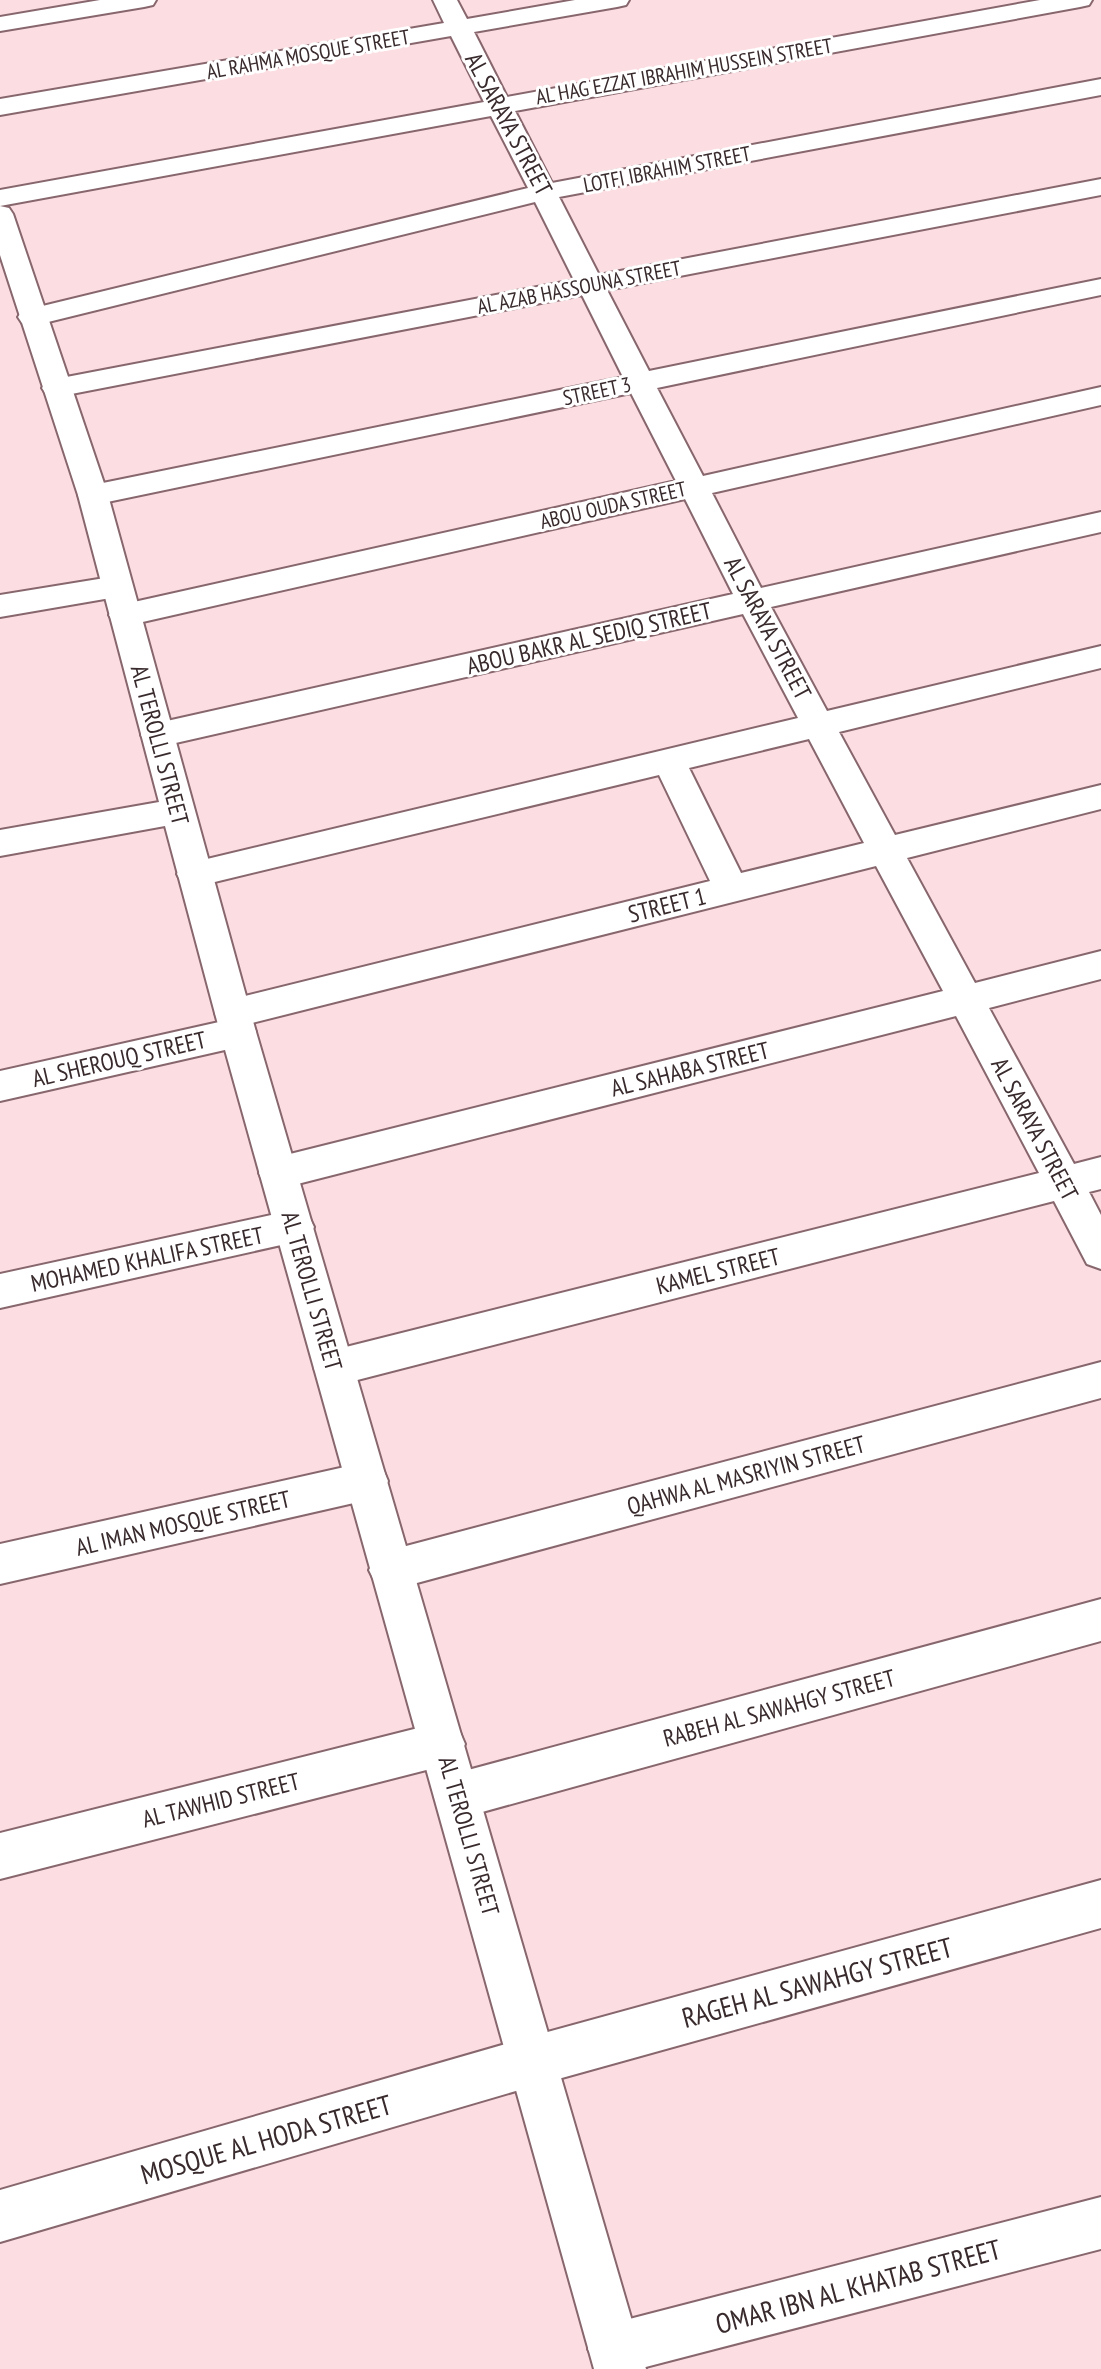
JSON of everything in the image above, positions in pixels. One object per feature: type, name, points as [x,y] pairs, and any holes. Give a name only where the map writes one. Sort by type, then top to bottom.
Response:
[{"type":"street","points":[[0,24],[144,0]]},
{"type":"street","name":"AL RAHMA MOSQUE STREET","points":[[0,107],[452,14],[617,0]]},
{"type":"street","name":"AL HAG EZZAT IBRAHIM HUSSEIN STREET","points":[[0,198],[1080,0]]},
{"type":"street","name":"AL SARAYA STREET","points":[[452,14],[752,601],[966,999],[1082,1178],[1101,1252]]},
{"type":"street","name":"LOTFI IBRAHIM STREET","points":[[32,317],[545,192],[1101,87]]},
{"type":"street","name":"AL AZAB HASSOUNA STREET","points":[[56,387],[1099,191]]},
{"type":"street","name":"AL TEROLLI STREET","points":[[0,214],[93,495],[235,1023],[617,2359]]},
{"type":"street","name":"STREET 3","points":[[93,495],[1101,287]]},
{"type":"street","name":"ABOU OUDA STREET","points":[[0,606],[121,601],[694,487],[1101,396]]},
{"type":"street","name":"ABOU BAKR AL SEDIQ STREET","points":[[158,735],[1101,522]]},
{"type":"street","points":[[194,874],[1101,657]]},
{"type":"street","points":[[669,761],[732,889]]},
{"type":"street","name":"STREET 1","points":[[235,1023],[732,889],[1101,797]]},
{"type":"street","points":[[0,843],[177,811]]},
{"type":"street","name":"AL SAHABA STREET","points":[[278,1173],[1101,965]]},
{"type":"street","name":"AL SHEROUQ STREET","points":[[0,1086],[235,1023]]},
{"type":"street","name":"KAMEL STREET","points":[[334,1368],[1082,1178]]},
{"type":"street","name":"MOHAMED KHALIFA STREET","points":[[0,1291],[294,1227]]},
{"type":"street","name":"QAHWA AL MASRIYIN STREET","points":[[391,1570],[1101,1380]]},
{"type":"street","name":"AL IMAN MOSQUE STREET","points":[[0,1564],[367,1481]]},
{"type":"street","name":"RABEH AL SAWAHGY STREET","points":[[457,1796],[1101,1620]]},
{"type":"street","name":"AL TAWHID STREET","points":[[0,1856],[442,1744]]},
{"type":"street","name":"RAGEH AL SAWAHGY STREET","points":[[533,2061],[1101,1904]]},
{"type":"street","name":"MOSQUE AL HODA STREET","points":[[0,2217],[533,2061]]},
{"type":"street","name":"OMAR IBN AL KHATAB STREET","points":[[617,2359],[1101,2223]]}]
